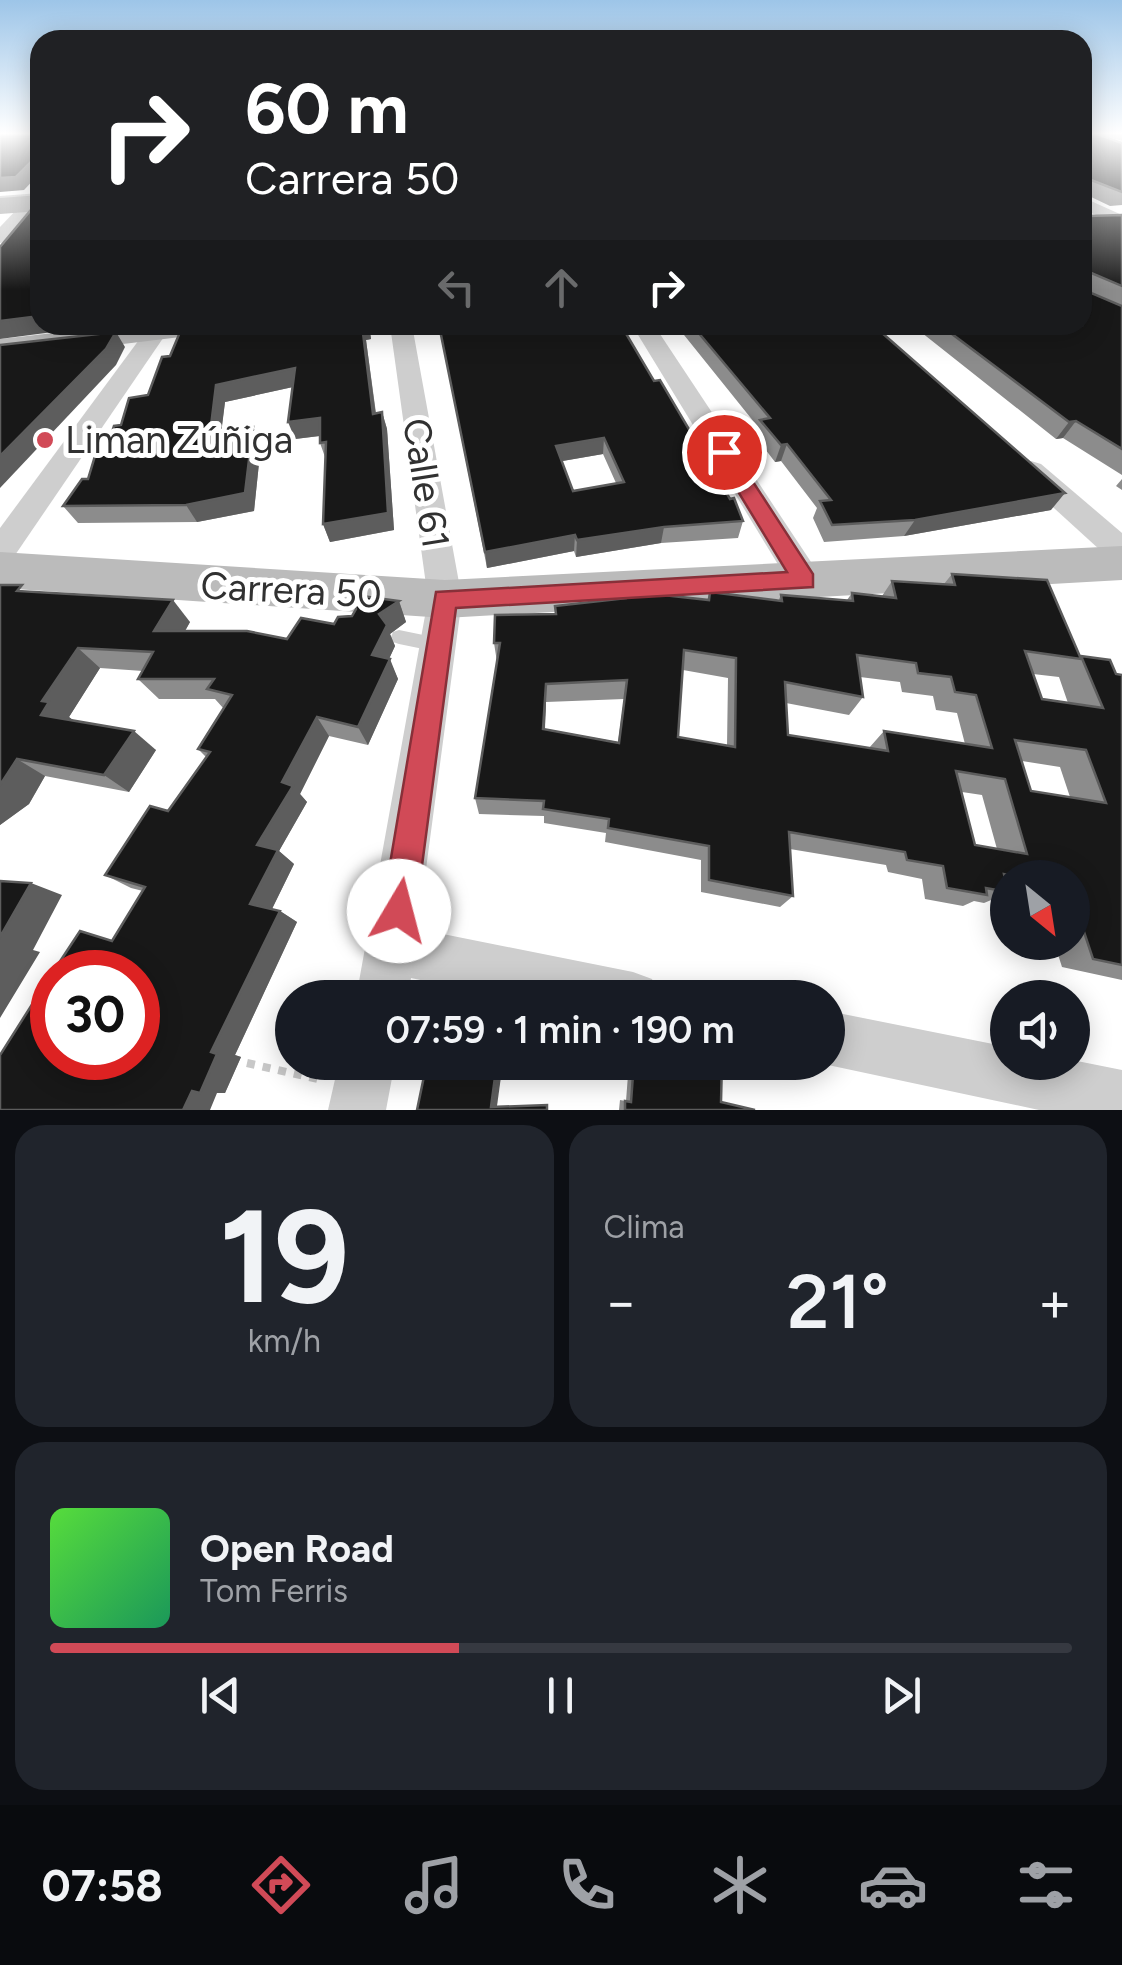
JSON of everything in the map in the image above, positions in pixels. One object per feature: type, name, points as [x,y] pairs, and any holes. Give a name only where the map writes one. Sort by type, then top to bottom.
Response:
[{"type":"main road","points":[[0,201],[30,198]]},
{"type":"street","points":[[0,238],[30,205]]},
{"type":"street","points":[[1092,206],[1119,217]]},
{"type":"street","points":[[1092,219],[1119,217]]},
{"type":"street","points":[[0,349],[107,335]]},
{"type":"street","points":[[0,552],[155,335]]},
{"type":"street","name":"Calle 61","points":[[388,974],[445,599],[403,335]]},
{"type":"street","points":[[649,335],[805,580]]},
{"type":"street","points":[[1008,451],[1122,552]]},
{"type":"street","name":"Carrera 50","points":[[0,570],[348,604],[805,580],[1030,577],[1122,563]]},
{"type":"street","points":[[388,974],[449,980]]},
{"type":"street","points":[[845,1042],[1122,1099]]},
{"type":"lane","points":[[399,637],[438,645]]},
{"type":"path","points":[[246,1063],[362,1087]]},
{"type":"building","points":[[30,211],[30,317],[0,321],[0,247]]},
{"type":"building","points":[[1122,215],[1122,286],[1092,273],[1092,216]]},
{"type":"building","points":[[1092,293],[1122,306],[1122,449],[1076,421],[1069,422],[953,335],[1092,335]]},
{"type":"building","points":[[114,335],[106,349],[0,456],[0,345]]},
{"type":"building","points":[[179,335],[363,335],[373,414],[382,412],[388,513],[323,524],[326,442],[320,443],[320,418],[288,422],[295,368],[216,385],[210,434],[253,427],[245,493],[186,505],[63,506],[82,479],[88,479],[98,446],[108,444],[114,426],[121,425],[129,398],[148,395],[162,357],[170,356]]},
{"type":"building","points":[[441,335],[627,335],[654,381],[660,380],[730,499],[734,498],[743,521],[664,527],[577,540],[575,535],[485,552]],"holes":[[[604,438],[624,482],[573,491],[556,446]]]},
{"type":"building","points":[[700,335],[884,335],[1065,493],[915,520],[832,525],[820,501],[831,500],[787,444],[781,445],[760,420],[770,418]]},
{"type":"building","points":[[952,574],[1047,580],[1081,659],[1025,651],[1042,699],[1103,708],[1081,656],[1110,660],[1116,674],[1122,675],[1122,965],[1093,959],[1090,950],[1090,860],[990,860],[987,895],[947,888],[943,866],[907,860],[905,852],[789,832],[793,896],[709,880],[709,846],[608,828],[609,819],[543,809],[544,801],[475,798],[500,643],[494,643],[495,615],[556,614],[555,606],[626,598],[627,591],[709,600],[710,592],[782,601],[781,595],[853,601],[852,593],[896,598],[892,581],[955,585]],"holes":[[[684,650],[736,658],[735,747],[678,737]],[[857,655],[916,663],[918,673],[951,677],[955,692],[976,695],[992,748],[884,731],[888,751],[788,735],[785,682],[863,697]],[[627,680],[619,743],[543,729],[546,684]],[[1015,740],[1086,750],[1106,803],[1031,791]],[[956,771],[1005,779],[1027,854],[975,845]]]},
{"type":"building","points":[[0,585],[22,585],[17,591],[173,600],[154,631],[247,631],[287,639],[301,618],[334,624],[338,617],[352,616],[356,609],[354,595],[399,601],[379,614],[387,625],[372,655],[390,659],[358,727],[317,717],[282,782],[293,786],[257,845],[278,850],[250,904],[280,911],[211,1052],[217,1054],[200,1093],[192,1091],[183,1110],[0,1110],[0,1055],[30,1008],[30,1080],[160,1080],[160,950],[67,950],[80,931],[112,941],[145,887],[105,875],[150,806],[168,811],[210,752],[198,749],[232,695],[207,689],[214,679],[138,679],[153,652],[78,648],[42,701],[49,702],[41,715],[134,731],[104,775],[17,759],[0,785]]},
{"type":"building","points":[[0,881],[31,883],[0,937]]},
{"type":"building","points":[[423,1080],[495,1080],[491,1107],[547,1105],[547,1110],[417,1110]]},
{"type":"building","points":[[633,1080],[722,1080],[721,1102],[755,1110],[625,1110],[625,1101],[631,1102]]},
{"type":"place","name":"Liman Zúñiga","points":[[45,440]]},
{"type":"route","points":[[399,911],[445,599],[805,580],[724,452]]}]
